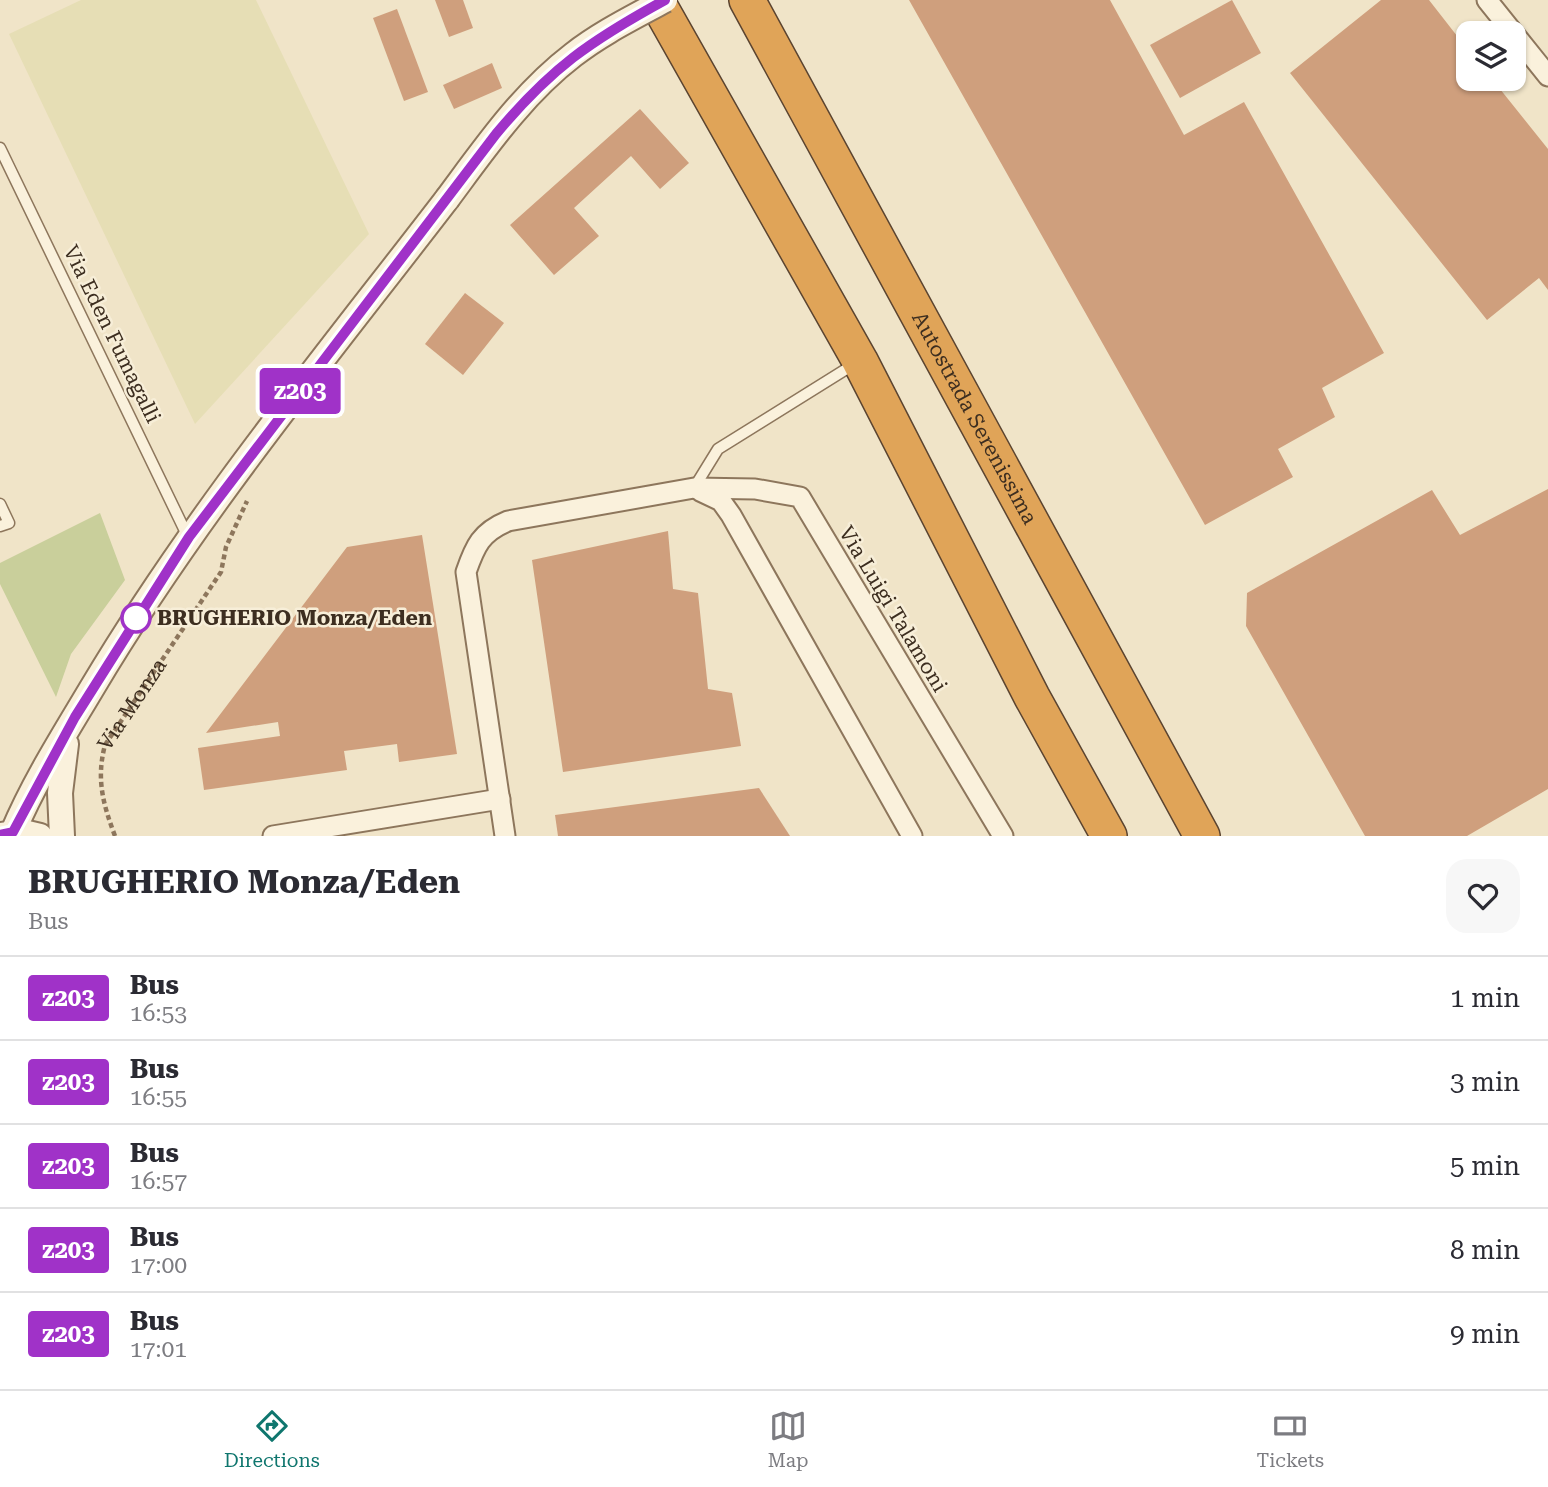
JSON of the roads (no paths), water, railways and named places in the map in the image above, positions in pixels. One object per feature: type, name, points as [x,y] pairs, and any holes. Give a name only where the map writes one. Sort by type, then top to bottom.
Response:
[{"type":"highway","points":[[656,0],[860,361],[1032,697],[1109,836]]},
{"type":"highway","name":"Autostrada Serenissima","points":[[747,0],[1202,836]]},
{"type":"street","name":"Via Monza","points":[[7,834],[75,717],[189,537],[447,199],[536,87],[573,54],[665,0]]},
{"type":"street","points":[[1487,0],[1548,76]]},
{"type":"street","points":[[694,488],[721,501],[732,515],[912,836]]},
{"type":"street","name":"Via Luigi Talamoni","points":[[505,836],[466,572],[476,541],[493,527],[508,521],[694,488],[755,489],[800,497],[1003,836]]},
{"type":"street","name":"Via Monza","points":[[62,836],[63,756],[75,717]]},
{"type":"street","points":[[273,836],[500,799]]},
{"type":"street","points":[[7,834],[40,836]]},
{"type":"lane","name":"Via Eden Fumagalli","points":[[0,148],[189,537]]},
{"type":"lane","points":[[694,488],[718,449],[860,361]]},
{"type":"lane","points":[[0,504],[9,523],[0,526]]},
{"type":"place","name":"BRUGHERIO Monza/Eden","points":[[136,618]]}]
